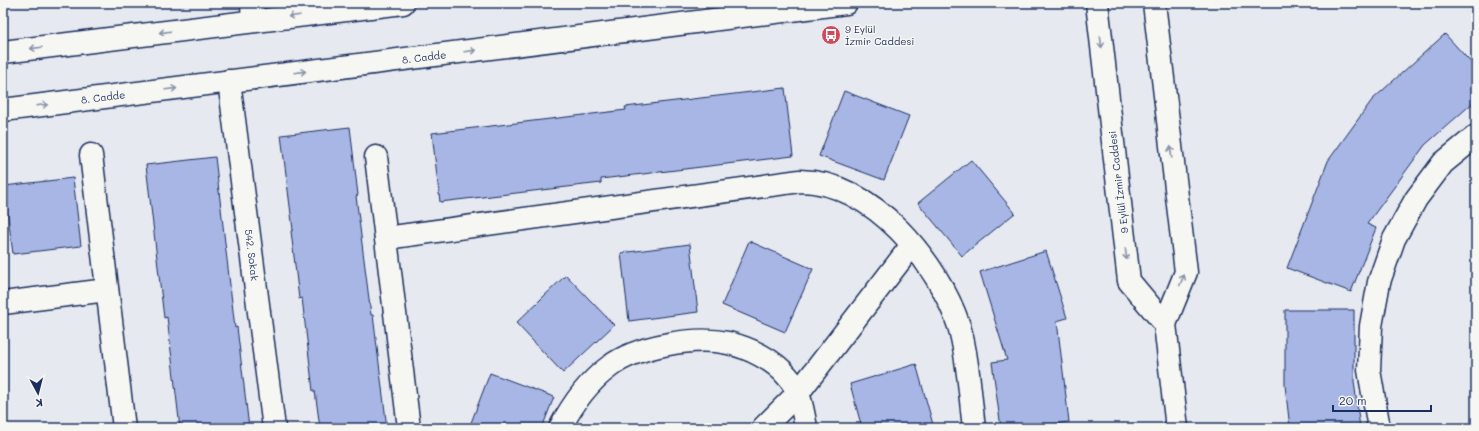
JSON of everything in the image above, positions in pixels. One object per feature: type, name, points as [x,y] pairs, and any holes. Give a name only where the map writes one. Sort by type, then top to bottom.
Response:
[{"type":"street","points":[[3,52],[253,12],[402,3]]},
{"type":"street","name":"8. Cadde","points":[[3,110],[846,3]]},
{"type":"street","name":"9 Eylül İzmir Caddesi","points":[[1097,3],[1129,281],[1165,324]]},
{"type":"street","points":[[1154,3],[1186,272],[1165,324],[1177,428]]},
{"type":"street","name":"542. Sokak","points":[[229,81],[274,428]]},
{"type":"street","points":[[1378,428],[1369,370],[1371,326],[1379,282],[1394,239],[1416,199],[1443,163],[1476,136]]},
{"type":"street","points":[[91,155],[124,428]]},
{"type":"street","points":[[376,156],[409,428]]},
{"type":"street","points":[[386,238],[800,181],[813,181],[847,192],[885,215],[900,230],[940,284],[952,307],[959,328],[963,345],[974,428]]},
{"type":"street","points":[[764,428],[798,393],[912,246]]},
{"type":"street","points":[[3,303],[107,290]]},
{"type":"street","points":[[560,428],[569,410],[580,395],[609,367],[633,354],[652,348],[679,343],[703,341],[728,343],[751,351],[772,362],[789,377],[798,393],[806,428]]},
{"type":"building","points":[[1445,34],[1476,68],[1476,100],[1425,145],[1367,224],[1376,228],[1351,292],[1287,268],[1328,161],[1372,100]]},
{"type":"building","points":[[785,88],[793,156],[601,179],[601,183],[440,202],[432,133],[626,110],[625,107]]},
{"type":"building","points":[[844,91],[909,116],[884,180],[819,156]]},
{"type":"building","points":[[350,127],[358,195],[356,196],[387,428],[320,428],[315,391],[313,391],[302,298],[299,299],[291,231],[293,230],[281,135]]},
{"type":"building","points":[[215,157],[235,328],[237,327],[249,428],[180,428],[167,317],[164,318],[146,165]]},
{"type":"building","points":[[971,160],[1015,213],[962,256],[918,203]]},
{"type":"building","points":[[73,178],[81,246],[13,254],[4,186]]},
{"type":"building","points":[[749,241],[813,269],[785,332],[722,305]]},
{"type":"building","points":[[690,244],[698,312],[629,321],[621,253]]},
{"type":"building","points":[[1046,251],[1067,318],[1057,321],[1069,422],[1021,428],[1001,428],[992,362],[1007,360],[980,272]]},
{"type":"building","points":[[566,275],[614,325],[563,373],[516,323]]},
{"type":"building","points":[[1285,310],[1354,310],[1354,381],[1360,428],[1290,428],[1285,385]]},
{"type":"building","points":[[916,364],[934,428],[862,428],[850,384]]},
{"type":"building","points":[[490,373],[554,397],[542,428],[469,428]]},
{"type":"place","name":"9 Eylül İzmir Caddesi","points":[[831,35]]}]
